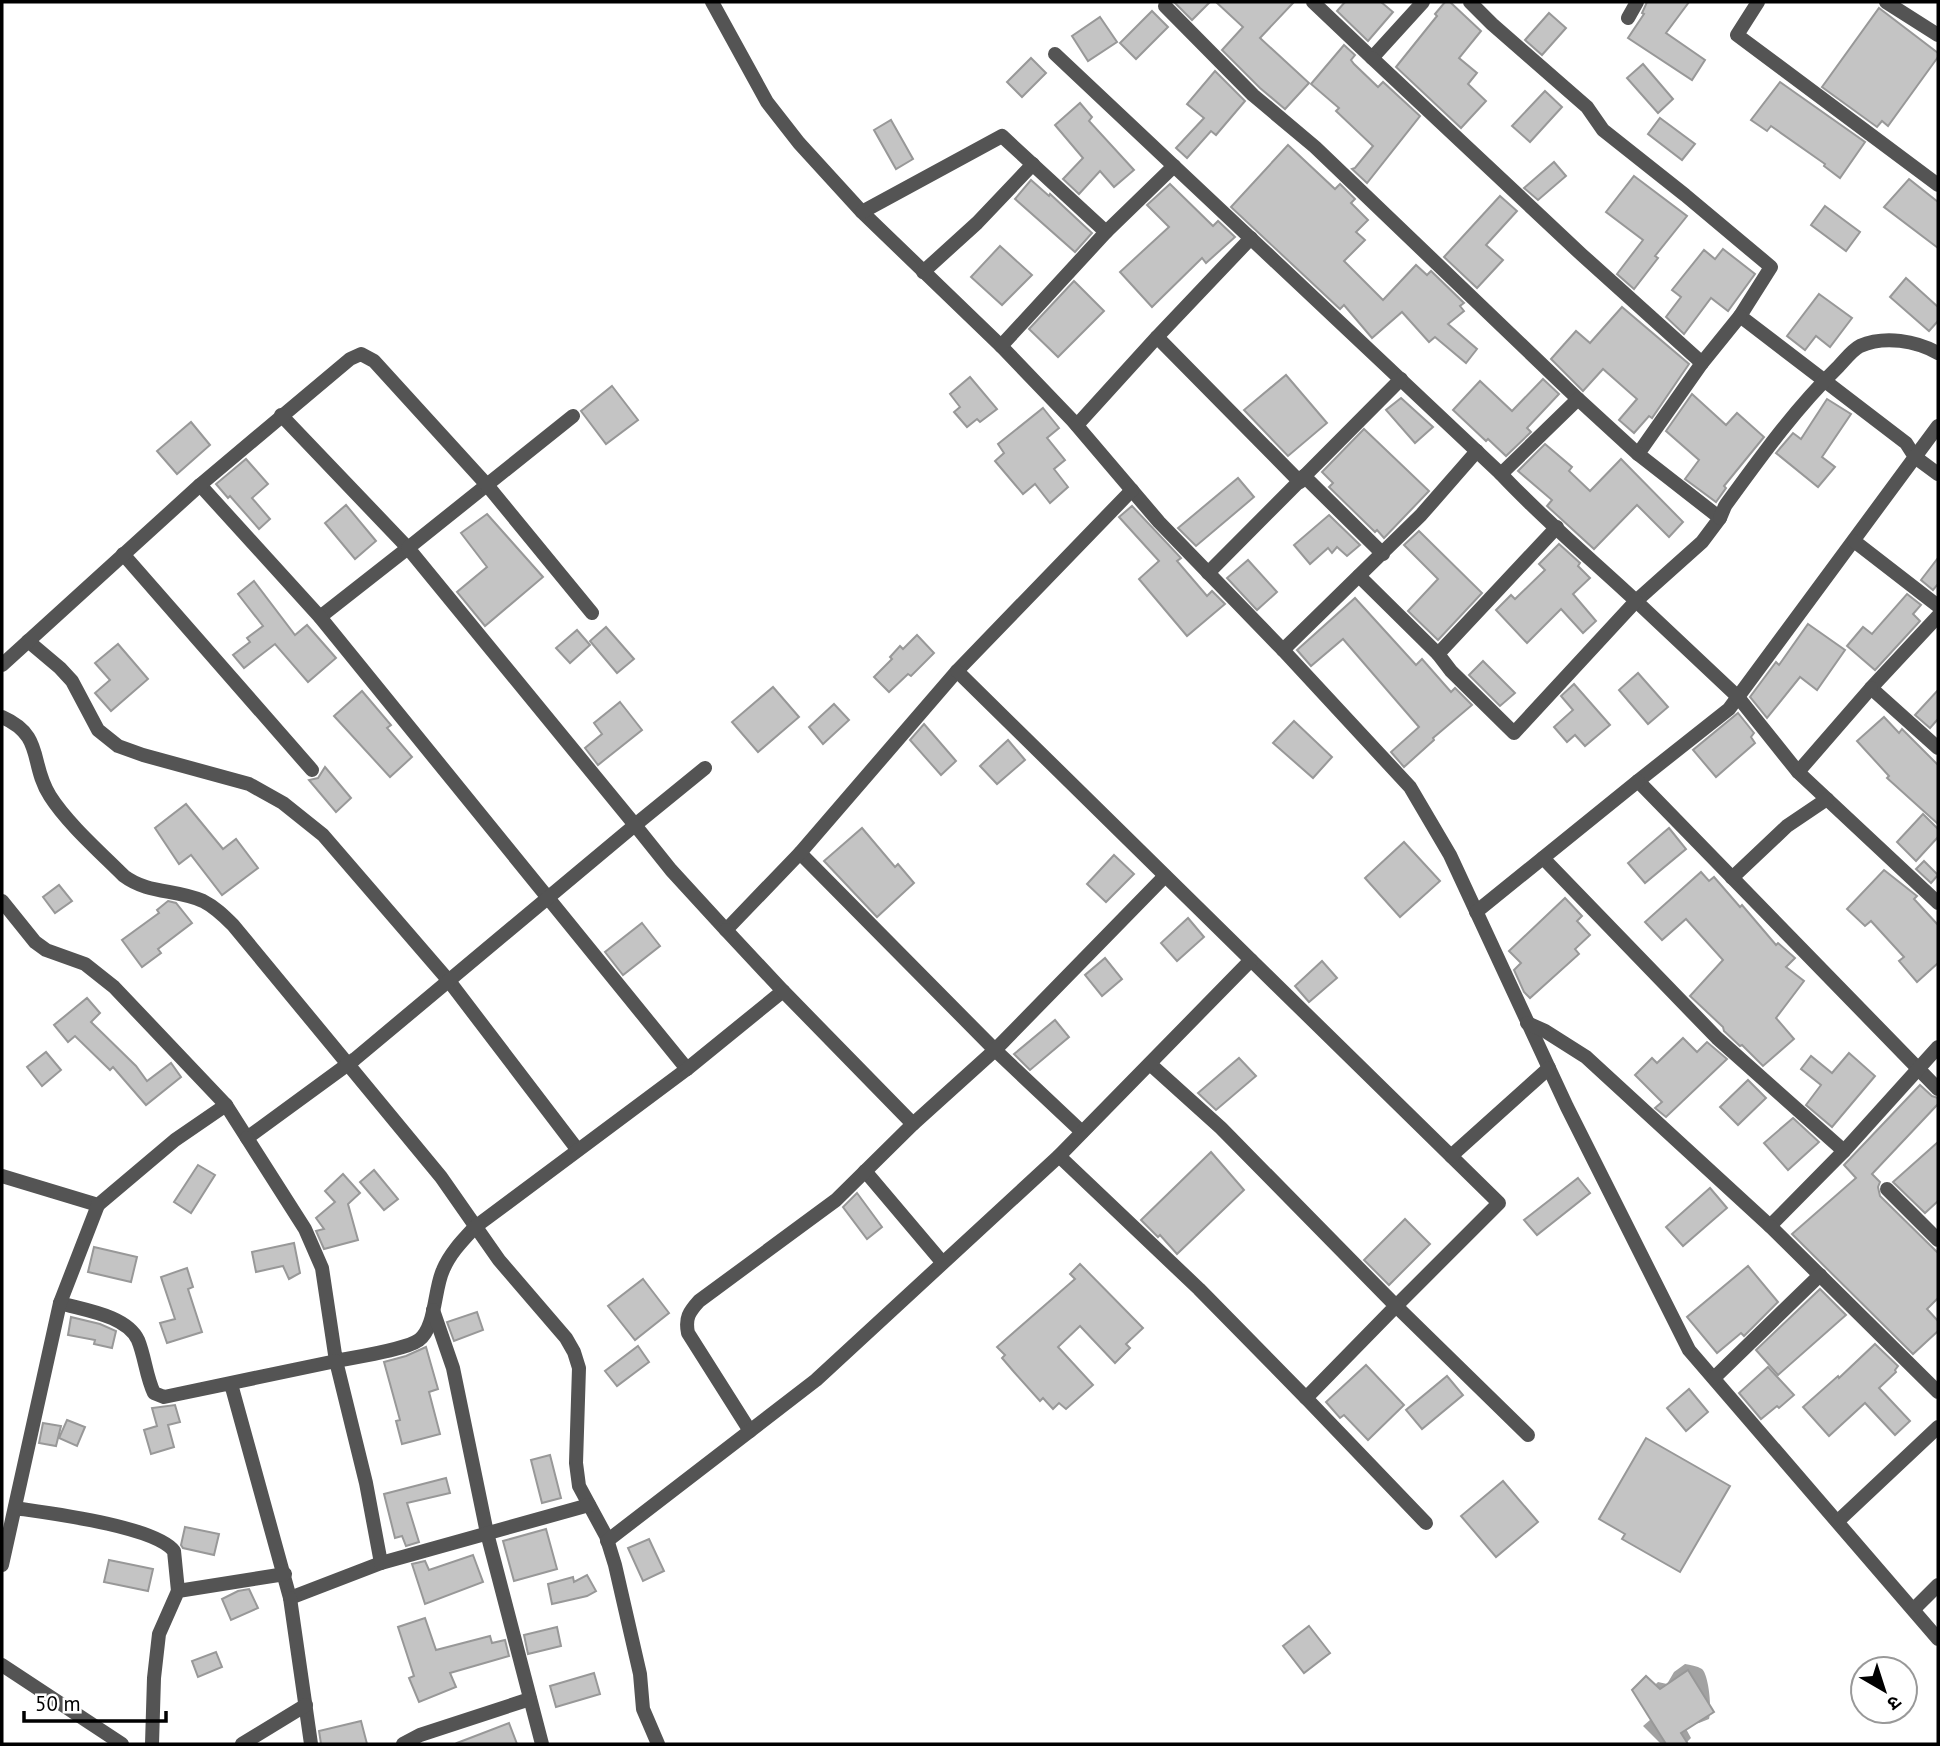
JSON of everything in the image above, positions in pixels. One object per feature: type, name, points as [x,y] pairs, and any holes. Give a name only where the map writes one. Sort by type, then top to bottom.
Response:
[{"type":"street","points":[[712,2],[767,102],[799,142],[862,212],[1001,346],[1077,425],[1132,490],[1410,787],[1450,855],[1527,1023],[1689,1350],[1938,1639]]},
{"type":"street","points":[[1312,2],[1582,255],[1702,363]]},
{"type":"street","points":[[1372,58],[1423,2]]},
{"type":"street","points":[[1470,2],[1587,107],[1603,130],[1771,268],[1740,316],[1702,363],[1638,454]]},
{"type":"street","points":[[1628,18],[1637,2]]},
{"type":"street","points":[[1758,2],[1737,35],[1938,185]]},
{"type":"street","points":[[1886,2],[1938,35]]},
{"type":"street","points":[[1165,6],[1253,95],[1315,147],[1578,399],[1638,454],[1720,518]]},
{"type":"street","points":[[1055,54],[1477,450],[1533,508],[1557,527],[1738,697],[1798,772],[1938,903]]},
{"type":"street","points":[[862,212],[1002,136],[1106,232]]},
{"type":"street","points":[[923,272],[977,223],[1032,164]]},
{"type":"street","points":[[1001,346],[1106,232],[1174,166]]},
{"type":"street","points":[[1077,425],[1251,238]]},
{"type":"street","points":[[1740,316],[1906,443],[1915,457],[1938,474]]},
{"type":"street","points":[[1157,337],[1383,554]]},
{"type":"street","points":[[1359,576],[1514,733],[1636,601],[1702,542],[1773,440],[1823,382],[1859,346],[1882,341],[1908,341],[1938,353]]},
{"type":"street","points":[[2,665],[200,485],[281,415],[350,359],[361,354],[374,361],[487,485],[592,613]]},
{"type":"street","points":[[1209,573],[1401,379]]},
{"type":"street","points":[[1501,474],[1578,399]]},
{"type":"street","points":[[281,415],[408,548],[671,870],[913,1124]]},
{"type":"street","points":[[320,617],[573,416]]},
{"type":"street","points":[[1476,912],[1728,709],[1938,426]]},
{"type":"street","points":[[1283,650],[1422,515],[1477,450]]},
{"type":"street","points":[[200,485],[320,617],[687,1069]]},
{"type":"street","points":[[726,930],[800,853],[957,671],[1132,490]]},
{"type":"street","points":[[1438,654],[1557,527]]},
{"type":"street","points":[[1854,541],[1938,606]]},
{"type":"street","points":[[123,554],[312,770]]},
{"type":"street","points":[[1798,772],[1938,616]]},
{"type":"street","points":[[28,641],[72,681],[98,730],[118,746],[249,784],[283,803],[323,835],[449,981],[577,1149]]},
{"type":"street","points":[[957,671],[1499,1203],[1306,1398]]},
{"type":"street","points":[[1871,688],[1938,748]]},
{"type":"street","points":[[2,717],[26,732],[50,797],[124,876],[147,889],[188,896],[204,901],[219,911],[349,1063],[441,1177],[499,1260],[566,1338],[579,1368],[576,1463],[579,1486],[607,1541],[640,1674],[643,1709],[658,1744]]},
{"type":"street","points":[[247,1138],[349,1063],[705,768]]},
{"type":"street","points":[[1638,781],[1938,1089]]},
{"type":"street","points":[[1732,878],[1787,826],[1827,799]]},
{"type":"street","points":[[800,853],[995,1050],[1082,1132]]},
{"type":"street","points":[[1543,858],[1717,1038],[1844,1151]]},
{"type":"street","points":[[750,1431],[688,1333],[686,1321],[689,1312],[699,1301],[836,1200],[913,1124],[995,1050],[1165,876]]},
{"type":"street","points":[[2,901],[23,929],[46,950],[85,964],[114,986],[226,1105],[304,1229],[322,1268],[336,1362],[366,1483],[381,1563]]},
{"type":"street","points":[[607,1541],[816,1380],[1059,1156],[1251,960]]},
{"type":"street","points":[[60,1303],[114,1320],[129,1328],[138,1341],[151,1387],[158,1396],[170,1397],[412,1344],[426,1332],[443,1267],[452,1251],[475,1227],[687,1069],[783,990]]},
{"type":"street","points":[[1527,1023],[1586,1057],[1770,1226],[1938,1392]]},
{"type":"street","points":[[1770,1226],[1844,1151],[1938,1047]]},
{"type":"street","points":[[1150,1063],[1221,1128],[1396,1306],[1528,1435]]},
{"type":"street","points":[[1451,1156],[1549,1068]]},
{"type":"street","points":[[2,1565],[60,1303],[98,1205],[175,1140],[226,1105]]},
{"type":"street","points":[[1059,1156],[1199,1289],[1426,1523]]},
{"type":"street","points":[[865,1171],[942,1262]]},
{"type":"street","points":[[2,1176],[98,1205]]},
{"type":"street","points":[[1887,1189],[1938,1240]]},
{"type":"street","points":[[1714,1378],[1820,1275]]},
{"type":"street","points":[[433,1308],[453,1368],[486,1533],[542,1744]]},
{"type":"street","points":[[231,1384],[285,1574],[311,1744]]},
{"type":"street","points":[[1838,1521],[1938,1427]]},
{"type":"street","points":[[290,1598],[381,1563],[589,1505]]},
{"type":"street","points":[[15,1508],[102,1522],[163,1541],[174,1551],[178,1591],[159,1634],[154,1678],[152,1744]]},
{"type":"street","points":[[178,1591],[285,1574]]},
{"type":"street","points":[[1914,1609],[1938,1585]]},
{"type":"street","points":[[2,1665],[122,1744]]},
{"type":"street","points":[[403,1744],[420,1735],[530,1699]]},
{"type":"street","points":[[242,1744],[306,1705]]},
{"type":"shaded area","points":[[1685,1664],[1700,1668],[1704,1673],[1709,1693],[1709,1719],[1684,1725],[1691,1738],[1685,1744],[1661,1744],[1643,1726],[1650,1720],[1651,1714],[1641,1698],[1658,1682],[1667,1684],[1674,1672]]},
{"type":"building","points":[[1174,2],[1210,2],[1192,20]]},
{"type":"building","points":[[1216,2],[1294,2],[1260,38],[1309,83],[1285,109],[1222,50],[1243,27]]},
{"type":"building","points":[[1345,2],[1381,2],[1393,12],[1368,41],[1337,11]]},
{"type":"building","points":[[1445,2],[1450,2],[1481,31],[1459,58],[1477,73],[1468,84],[1486,101],[1461,128],[1396,67]]},
{"type":"building","points":[[1647,2],[1689,2],[1666,33],[1705,60],[1692,80],[1628,38],[1644,14],[1642,13]]},
{"type":"building","points":[[1879,8],[1938,53],[1938,57],[1888,126],[1882,121],[1877,127],[1822,87]]},
{"type":"building","points":[[1152,11],[1168,27],[1136,59],[1120,43]]},
{"type":"building","points":[[1549,13],[1566,28],[1542,55],[1525,40]]},
{"type":"building","points":[[1100,17],[1117,42],[1088,61],[1072,36]]},
{"type":"building","points":[[1344,45],[1355,55],[1351,60],[1354,64],[1378,87],[1383,82],[1420,116],[1367,183],[1352,169],[1373,146],[1336,111],[1339,108],[1311,84]]},
{"type":"building","points":[[1031,58],[1046,73],[1022,97],[1007,82]]},
{"type":"building","points":[[1643,64],[1673,99],[1658,113],[1627,78]]},
{"type":"building","points":[[1215,71],[1245,101],[1216,135],[1211,131],[1187,158],[1176,148],[1204,118],[1187,104]]},
{"type":"building","points":[[1780,82],[1865,142],[1840,178],[1824,166],[1825,164],[1771,126],[1767,131],[1751,120]]},
{"type":"building","points":[[1545,91],[1562,107],[1530,142],[1512,126]]},
{"type":"building","points":[[1080,103],[1092,117],[1089,121],[1134,170],[1114,187],[1100,171],[1079,194],[1063,179],[1083,158],[1055,125]]},
{"type":"building","points":[[1660,118],[1695,144],[1682,160],[1648,134]]},
{"type":"building","points":[[891,120],[913,159],[896,169],[874,130]]},
{"type":"building","points":[[1288,145],[1335,189],[1340,184],[1355,199],[1351,203],[1368,220],[1356,232],[1365,240],[1344,261],[1383,300],[1416,265],[1427,275],[1431,271],[1464,303],[1460,306],[1464,311],[1448,324],[1477,349],[1466,363],[1435,337],[1429,342],[1402,312],[1372,338],[1344,305],[1340,309],[1231,207]]},
{"type":"building","points":[[1554,162],[1566,176],[1538,200],[1524,188]]},
{"type":"building","points":[[1634,176],[1687,216],[1655,256],[1658,258],[1634,289],[1617,274],[1643,240],[1606,212]]},
{"type":"building","points":[[1909,179],[1938,202],[1938,248],[1884,207]]},
{"type":"building","points":[[1031,180],[1092,233],[1075,252],[1015,199]]},
{"type":"building","points":[[1170,184],[1213,226],[1218,221],[1235,237],[1206,263],[1202,258],[1152,307],[1120,272],[1169,227],[1147,205]]},
{"type":"building","points":[[1500,196],[1517,211],[1486,245],[1503,260],[1477,288],[1444,257]]},
{"type":"building","points":[[1825,206],[1860,232],[1846,251],[1811,225]]},
{"type":"building","points":[[1000,246],[1032,275],[1002,305],[971,277]]},
{"type":"building","points":[[1723,249],[1755,274],[1728,311],[1711,298],[1684,334],[1666,317],[1681,297],[1672,290],[1704,250],[1715,259]]},
{"type":"building","points":[[1906,278],[1938,307],[1938,321],[1929,331],[1890,297]]},
{"type":"building","points":[[1074,281],[1104,311],[1058,357],[1029,329]]},
{"type":"building","points":[[1819,294],[1852,318],[1830,347],[1816,336],[1805,350],[1787,336]]},
{"type":"building","points":[[1622,307],[1689,364],[1652,418],[1649,416],[1634,433],[1619,420],[1637,399],[1603,369],[1583,391],[1551,359],[1576,331],[1590,343]]},
{"type":"building","points":[[1286,375],[1327,423],[1288,456],[1244,410]]},
{"type":"building","points":[[970,377],[997,409],[980,422],[977,419],[967,427],[954,412],[960,407],[950,394]]},
{"type":"building","points":[[1543,379],[1559,394],[1527,428],[1531,432],[1506,456],[1453,410],[1480,381],[1512,411]]},
{"type":"building","points":[[612,386],[638,420],[606,444],[581,411]]},
{"type":"building","points":[[1692,394],[1726,425],[1737,413],[1764,437],[1724,486],[1726,488],[1716,502],[1685,479],[1699,460],[1666,431]]},
{"type":"building","points":[[1401,398],[1433,427],[1415,443],[1386,410]]},
{"type":"building","points":[[1827,399],[1851,414],[1822,457],[1835,467],[1818,487],[1776,453],[1793,433],[1801,439]]},
{"type":"building","points":[[1043,408],[1059,428],[1047,438],[1065,460],[1054,469],[1068,487],[1050,503],[1035,484],[1023,494],[995,461],[1004,453],[998,444]]},
{"type":"building","points":[[191,422],[210,445],[177,474],[157,451]]},
{"type":"building","points":[[1364,429],[1429,491],[1384,538],[1329,487],[1333,483],[1322,472]]},
{"type":"building","points":[[1545,444],[1572,467],[1569,471],[1590,491],[1621,459],[1683,522],[1669,537],[1637,505],[1594,549],[1547,506],[1552,500],[1518,471]]},
{"type":"building","points":[[246,459],[268,484],[252,498],[270,519],[259,529],[216,484]]},
{"type":"building","points":[[1238,478],[1254,497],[1196,546],[1178,528]]},
{"type":"building","points":[[346,505],[376,541],[355,559],[325,523]]},
{"type":"building","points":[[1132,506],[1181,558],[1177,561],[1207,596],[1212,591],[1225,604],[1187,636],[1139,579],[1159,561],[1119,517]]},
{"type":"building","points":[[487,514],[543,577],[485,626],[457,592],[487,567],[461,533]]},
{"type":"building","points":[[1329,515],[1360,545],[1347,556],[1337,547],[1332,553],[1328,548],[1310,564],[1294,545]]},
{"type":"building","points":[[1419,531],[1482,593],[1438,640],[1408,611],[1438,579],[1404,545]]},
{"type":"building","points":[[1559,544],[1580,563],[1578,566],[1590,578],[1573,594],[1596,621],[1583,633],[1561,609],[1527,643],[1496,610],[1511,595],[1515,599],[1545,570],[1539,564]]},
{"type":"building","points":[[1938,558],[1938,584],[1933,590],[1921,580]]},
{"type":"building","points":[[1248,560],[1277,592],[1257,610],[1227,578]]},
{"type":"building","points":[[254,581],[295,635],[307,625],[336,658],[308,682],[275,644],[244,668],[233,655],[250,642],[247,638],[263,626],[238,594]]},
{"type":"building","points":[[1907,594],[1921,605],[1913,614],[1920,621],[1875,670],[1847,646],[1863,627],[1872,634]]},
{"type":"building","points":[[1355,598],[1416,665],[1422,659],[1451,692],[1455,688],[1472,705],[1404,767],[1391,752],[1419,727],[1343,639],[1311,666],[1297,650]]},
{"type":"building","points":[[1808,624],[1845,650],[1817,690],[1800,677],[1767,718],[1750,697],[1776,662],[1779,665]]},
{"type":"building","points":[[606,627],[634,659],[617,673],[590,641]]},
{"type":"building","points":[[577,630],[590,645],[570,663],[556,648]]},
{"type":"building","points":[[917,635],[934,653],[911,676],[908,674],[889,692],[874,677],[892,659],[890,657],[900,646],[903,649]]},
{"type":"building","points":[[118,644],[148,679],[111,711],[95,693],[110,680],[95,663]]},
{"type":"building","points":[[1483,661],[1515,693],[1500,706],[1469,675]]},
{"type":"building","points":[[1638,673],[1668,707],[1648,724],[1619,690]]},
{"type":"building","points":[[1574,684],[1610,725],[1585,746],[1575,735],[1567,742],[1554,727],[1573,710],[1561,696]]},
{"type":"building","points":[[773,687],[799,717],[758,752],[732,722]]},
{"type":"building","points":[[1938,690],[1938,719],[1930,728],[1915,715]]},
{"type":"building","points":[[362,691],[391,725],[387,728],[412,757],[390,777],[334,716]]},
{"type":"building","points":[[620,702],[642,730],[598,765],[585,748],[602,734],[594,723]]},
{"type":"building","points":[[834,704],[849,720],[823,744],[809,727]]},
{"type":"building","points":[[1738,713],[1754,733],[1751,737],[1755,743],[1716,777],[1693,750]]},
{"type":"building","points":[[1884,717],[1899,733],[1902,729],[1938,765],[1938,824],[1887,778],[1889,776],[1857,741]]},
{"type":"building","points":[[1294,721],[1332,757],[1313,778],[1273,743]]},
{"type":"building","points":[[924,724],[956,761],[941,775],[910,740]]},
{"type":"building","points":[[1008,740],[1025,760],[997,784],[980,766]]},
{"type":"building","points":[[325,767],[351,798],[336,812],[309,780],[318,778]]},
{"type":"building","points":[[186,804],[223,849],[236,839],[258,868],[222,895],[191,855],[179,864],[155,828]]},
{"type":"building","points":[[1923,814],[1938,829],[1938,837],[1916,861],[1897,842]]},
{"type":"building","points":[[862,828],[895,867],[898,864],[914,883],[877,917],[824,861]]},
{"type":"building","points":[[1669,828],[1686,849],[1645,883],[1628,863]]},
{"type":"building","points":[[1404,842],[1440,881],[1400,917],[1365,878]]},
{"type":"building","points":[[1114,855],[1134,874],[1106,902],[1087,884]]},
{"type":"building","points":[[1924,861],[1938,875],[1931,883],[1916,869]]},
{"type":"building","points":[[1884,870],[1917,896],[1914,899],[1938,925],[1938,963],[1917,982],[1899,961],[1904,957],[1871,921],[1865,926],[1847,909]]},
{"type":"building","points":[[1701,872],[1709,881],[1714,877],[1776,945],[1778,943],[1795,958],[1786,967],[1804,981],[1776,1018],[1794,1039],[1763,1066],[1690,996],[1723,960],[1686,919],[1662,940],[1645,922]]},
{"type":"building","points":[[59,885],[72,901],[55,913],[43,897]]},
{"type":"building","points":[[1565,898],[1582,916],[1577,921],[1590,935],[1575,949],[1579,954],[1530,998],[1524,992],[1514,970],[1521,963],[1509,951]]},
{"type":"building","points":[[168,901],[176,903],[192,923],[158,949],[161,953],[142,967],[122,940],[159,913],[157,910]]},
{"type":"building","points":[[1188,918],[1204,937],[1177,961],[1161,943]]},
{"type":"building","points":[[642,923],[660,946],[623,975],[605,952]]},
{"type":"building","points":[[1105,958],[1122,979],[1102,996],[1085,975]]},
{"type":"building","points":[[1322,961],[1337,978],[1309,1002],[1295,986]]},
{"type":"building","points":[[87,998],[100,1013],[91,1022],[136,1066],[147,1081],[171,1063],[181,1077],[146,1105],[113,1067],[110,1070],[75,1036],[68,1042],[54,1025]]},
{"type":"building","points":[[1055,1020],[1069,1037],[1030,1070],[1014,1054]]},
{"type":"building","points":[[1683,1038],[1697,1052],[1707,1042],[1727,1059],[1666,1117],[1655,1108],[1662,1102],[1635,1075],[1652,1058],[1657,1063]]},
{"type":"building","points":[[46,1052],[61,1070],[42,1086],[27,1067]]},
{"type":"building","points":[[1849,1053],[1875,1076],[1832,1127],[1806,1105],[1821,1085],[1801,1069],[1811,1056],[1832,1073]]},
{"type":"building","points":[[1239,1058],[1256,1076],[1216,1110],[1198,1093]]},
{"type":"building","points":[[1748,1080],[1766,1098],[1738,1125],[1720,1107]]},
{"type":"building","points":[[1920,1085],[1938,1098],[1938,1104],[1872,1174],[1880,1182],[1880,1196],[1938,1253],[1938,1298],[1927,1309],[1938,1321],[1938,1331],[1913,1354],[1792,1234],[1856,1178],[1844,1165]]},
{"type":"building","points":[[1793,1118],[1819,1142],[1788,1170],[1764,1143]]},
{"type":"building","points":[[1938,1142],[1938,1201],[1925,1213],[1893,1182]]},
{"type":"building","points":[[1211,1152],[1244,1190],[1177,1254],[1160,1235],[1158,1237],[1141,1220]]},
{"type":"building","points":[[198,1165],[215,1175],[191,1213],[174,1202]]},
{"type":"building","points":[[374,1170],[398,1199],[384,1210],[360,1182]]},
{"type":"building","points":[[343,1174],[360,1193],[348,1204],[358,1240],[324,1249],[316,1231],[324,1229],[316,1218],[335,1202],[325,1191]]},
{"type":"building","points":[[1578,1178],[1590,1193],[1537,1235],[1524,1220]]},
{"type":"building","points":[[1710,1188],[1727,1208],[1683,1246],[1666,1227]]},
{"type":"building","points":[[857,1193],[882,1227],[867,1239],[843,1207]]},
{"type":"building","points":[[1405,1219],[1430,1244],[1389,1285],[1364,1260]]},
{"type":"building","points":[[294,1243],[300,1273],[289,1279],[283,1266],[256,1272],[252,1252]]},
{"type":"building","points":[[94,1247],[137,1257],[131,1282],[88,1272]]},
{"type":"building","points":[[1080,1264],[1143,1328],[1126,1344],[1130,1348],[1115,1363],[1080,1326],[1058,1347],[1093,1385],[1066,1409],[1059,1403],[1053,1409],[1043,1398],[1040,1401],[1002,1358],[1005,1355],[997,1347],[1075,1279],[1070,1274]]},
{"type":"building","points":[[1748,1266],[1778,1302],[1744,1336],[1741,1333],[1717,1353],[1687,1317]]},
{"type":"building","points":[[187,1268],[193,1287],[188,1289],[202,1332],[167,1343],[160,1323],[175,1319],[161,1277]]},
{"type":"building","points":[[643,1279],[669,1313],[635,1340],[608,1306]]},
{"type":"building","points":[[1820,1289],[1846,1315],[1778,1375],[1756,1350]]},
{"type":"building","points":[[477,1312],[483,1330],[454,1341],[447,1322]]},
{"type":"building","points":[[71,1317],[116,1331],[112,1348],[94,1344],[95,1340],[68,1335]]},
{"type":"building","points":[[1875,1344],[1898,1366],[1896,1372],[1879,1388],[1910,1421],[1895,1435],[1865,1403],[1829,1436],[1803,1407]]},
{"type":"building","points":[[638,1346],[649,1362],[617,1386],[605,1371]]},
{"type":"building","points":[[426,1347],[438,1389],[429,1392],[440,1434],[402,1444],[396,1421],[400,1420],[384,1362]]},
{"type":"building","points":[[1366,1365],[1404,1405],[1368,1440],[1344,1415],[1340,1418],[1326,1402]]},
{"type":"building","points":[[1768,1367],[1794,1395],[1761,1419],[1739,1393]]},
{"type":"building","points":[[1447,1376],[1463,1395],[1422,1429],[1406,1410]]},
{"type":"building","points":[[1689,1389],[1708,1412],[1686,1431],[1667,1408]]},
{"type":"building","points":[[175,1405],[180,1422],[168,1425],[174,1447],[151,1454],[144,1430],[157,1426],[152,1408]]},
{"type":"building","points":[[67,1420],[85,1427],[77,1446],[59,1438]]},
{"type":"building","points":[[43,1423],[61,1426],[56,1446],[39,1443]]},
{"type":"building","points":[[1646,1438],[1730,1486],[1680,1572],[1622,1539],[1625,1534],[1599,1519]]},
{"type":"building","points":[[550,1455],[561,1498],[542,1503],[531,1460]]},
{"type":"building","points":[[446,1478],[450,1493],[407,1503],[419,1542],[406,1546],[402,1536],[395,1538],[384,1494]]},
{"type":"building","points":[[1503,1481],[1538,1522],[1496,1557],[1461,1516]]},
{"type":"building","points":[[185,1527],[219,1534],[214,1555],[183,1548],[181,1545]]},
{"type":"building","points":[[546,1529],[557,1569],[514,1581],[503,1541]]},
{"type":"building","points":[[649,1539],[664,1571],[643,1581],[628,1548]]},
{"type":"building","points":[[473,1555],[483,1582],[425,1604],[412,1564],[425,1561],[429,1570]]},
{"type":"building","points":[[109,1560],[153,1569],[148,1591],[104,1582]]},
{"type":"building","points":[[587,1575],[596,1591],[587,1596],[552,1604],[548,1584],[573,1577],[574,1582]]},
{"type":"building","points":[[249,1589],[258,1608],[231,1620],[222,1599]]},
{"type":"building","points":[[425,1618],[436,1650],[490,1636],[492,1643],[505,1640],[509,1656],[450,1673],[456,1687],[419,1702],[409,1678],[414,1676],[398,1627]]},
{"type":"building","points":[[1309,1626],[1330,1653],[1304,1673],[1283,1646]]},
{"type":"building","points":[[557,1627],[561,1646],[528,1654],[524,1635]]},
{"type":"building","points":[[216,1652],[222,1667],[198,1677],[192,1661]]},
{"type":"building","points":[[1688,1670],[1714,1712],[1681,1733],[1688,1744],[1666,1744],[1632,1690],[1646,1676],[1660,1689]]},
{"type":"building","points":[[594,1673],[600,1694],[556,1707],[550,1686]]},
{"type":"building","points":[[361,1721],[367,1744],[321,1744],[319,1731]]},
{"type":"building","points":[[509,1723],[517,1744],[457,1743]]}]
